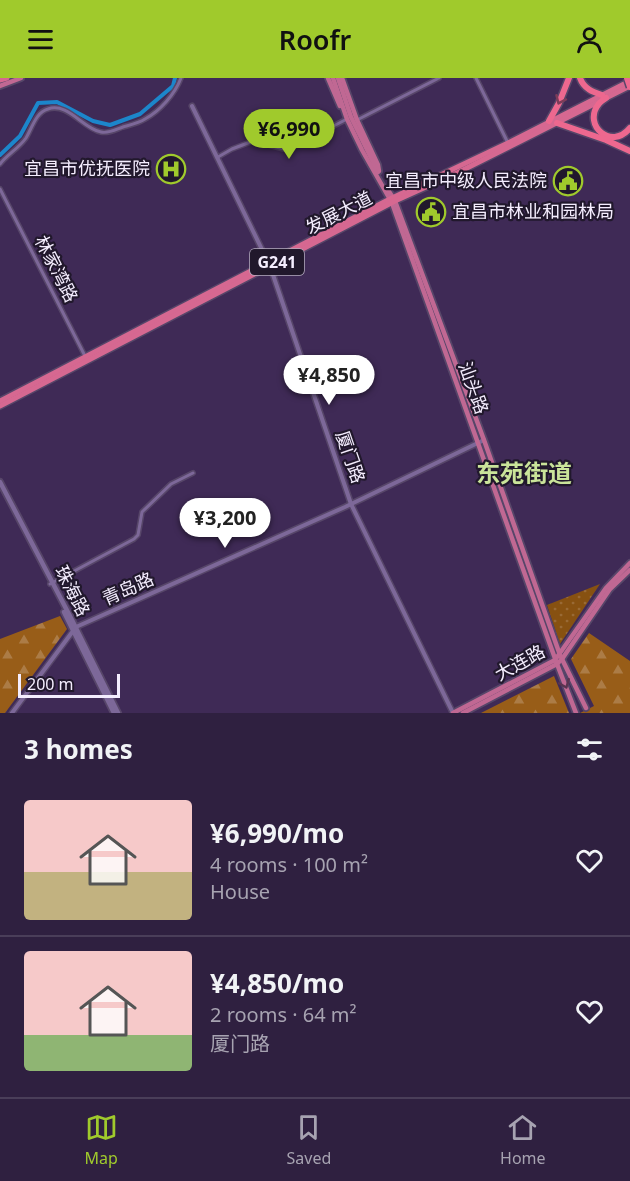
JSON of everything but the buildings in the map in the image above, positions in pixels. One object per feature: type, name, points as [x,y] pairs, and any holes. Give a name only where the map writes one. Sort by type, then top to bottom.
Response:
[{"type":"highway","points":[[0,80],[7,78]]},
{"type":"highway","points":[[549,121],[569,78]]},
{"type":"highway","points":[[580,78],[587,88],[604,97],[594,114],[597,128],[608,137],[615,138],[622,136],[630,128]]},
{"type":"highway","name":"发展大道","points":[[392,200],[459,172],[557,123],[629,83]]},
{"type":"highway","name":"发展大道","points":[[0,404],[392,200],[549,121],[604,97]]},
{"type":"highway","points":[[557,123],[630,151]]},
{"type":"main road","points":[[0,86],[21,78]]},
{"type":"main road","points":[[328,78],[347,119]]},
{"type":"main road","points":[[338,78],[378,165],[380,176]]},
{"type":"main road","name":"汕头路","points":[[338,78],[347,119],[362,150],[392,200]]},
{"type":"main road","name":"汕头路","points":[[338,78],[351,117],[392,200],[482,442],[576,713]]},
{"type":"main road","name":"珠海路","points":[[0,482],[51,583]]},
{"type":"main road","name":"珠海路","points":[[0,487],[75,629],[116,713]]},
{"type":"main road","name":"大连路","points":[[453,713],[558,659],[606,588],[630,563]]},
{"type":"main road","name":"大连路","points":[[463,713],[487,702],[558,659],[610,589],[630,570]]},
{"type":"main road","name":"汕头路","points":[[558,659],[586,708]]},
{"type":"street","points":[[0,164],[26,138],[40,113],[48,109],[58,108],[70,113],[86,126],[103,133],[145,119],[176,90],[181,78]]},
{"type":"street","points":[[357,120],[439,78]]},
{"type":"street","points":[[476,78],[508,143]]},
{"type":"street","name":"厦门路","points":[[192,106],[269,264],[351,504],[453,713]]},
{"type":"street","points":[[218,158],[232,149],[253,141],[284,150],[289,149],[347,119]]},
{"type":"street","name":"林家湾路","points":[[0,189],[87,359]]},
{"type":"street","name":"青岛路","points":[[12,713],[75,629],[482,442]]},
{"type":"street","points":[[51,583],[134,539],[138,535],[142,512],[171,484],[193,473]]},
{"type":"shaded area","points":[[600,584],[560,644],[547,605]]},
{"type":"green space","points":[[60,616],[67,629],[5,713],[0,713],[0,639]]},
{"type":"green space","points":[[589,633],[630,661],[630,713],[580,713],[594,706],[571,659]]},
{"type":"green space","points":[[554,676],[569,713],[481,713]]},
{"type":"waterway","points":[[0,155],[20,136],[38,103],[57,102],[93,121],[110,125],[140,114],[173,86],[175,78]]},
{"type":"place","name":"宜昌市优抚医院","points":[[171,169]]},
{"type":"place","name":"宜昌市中级人民法院","points":[[568,181]]},
{"type":"place","name":"宜昌市林业和园林局","points":[[431,212]]},
{"type":"district","name":"东苑街道","points":[[524,474]]}]
